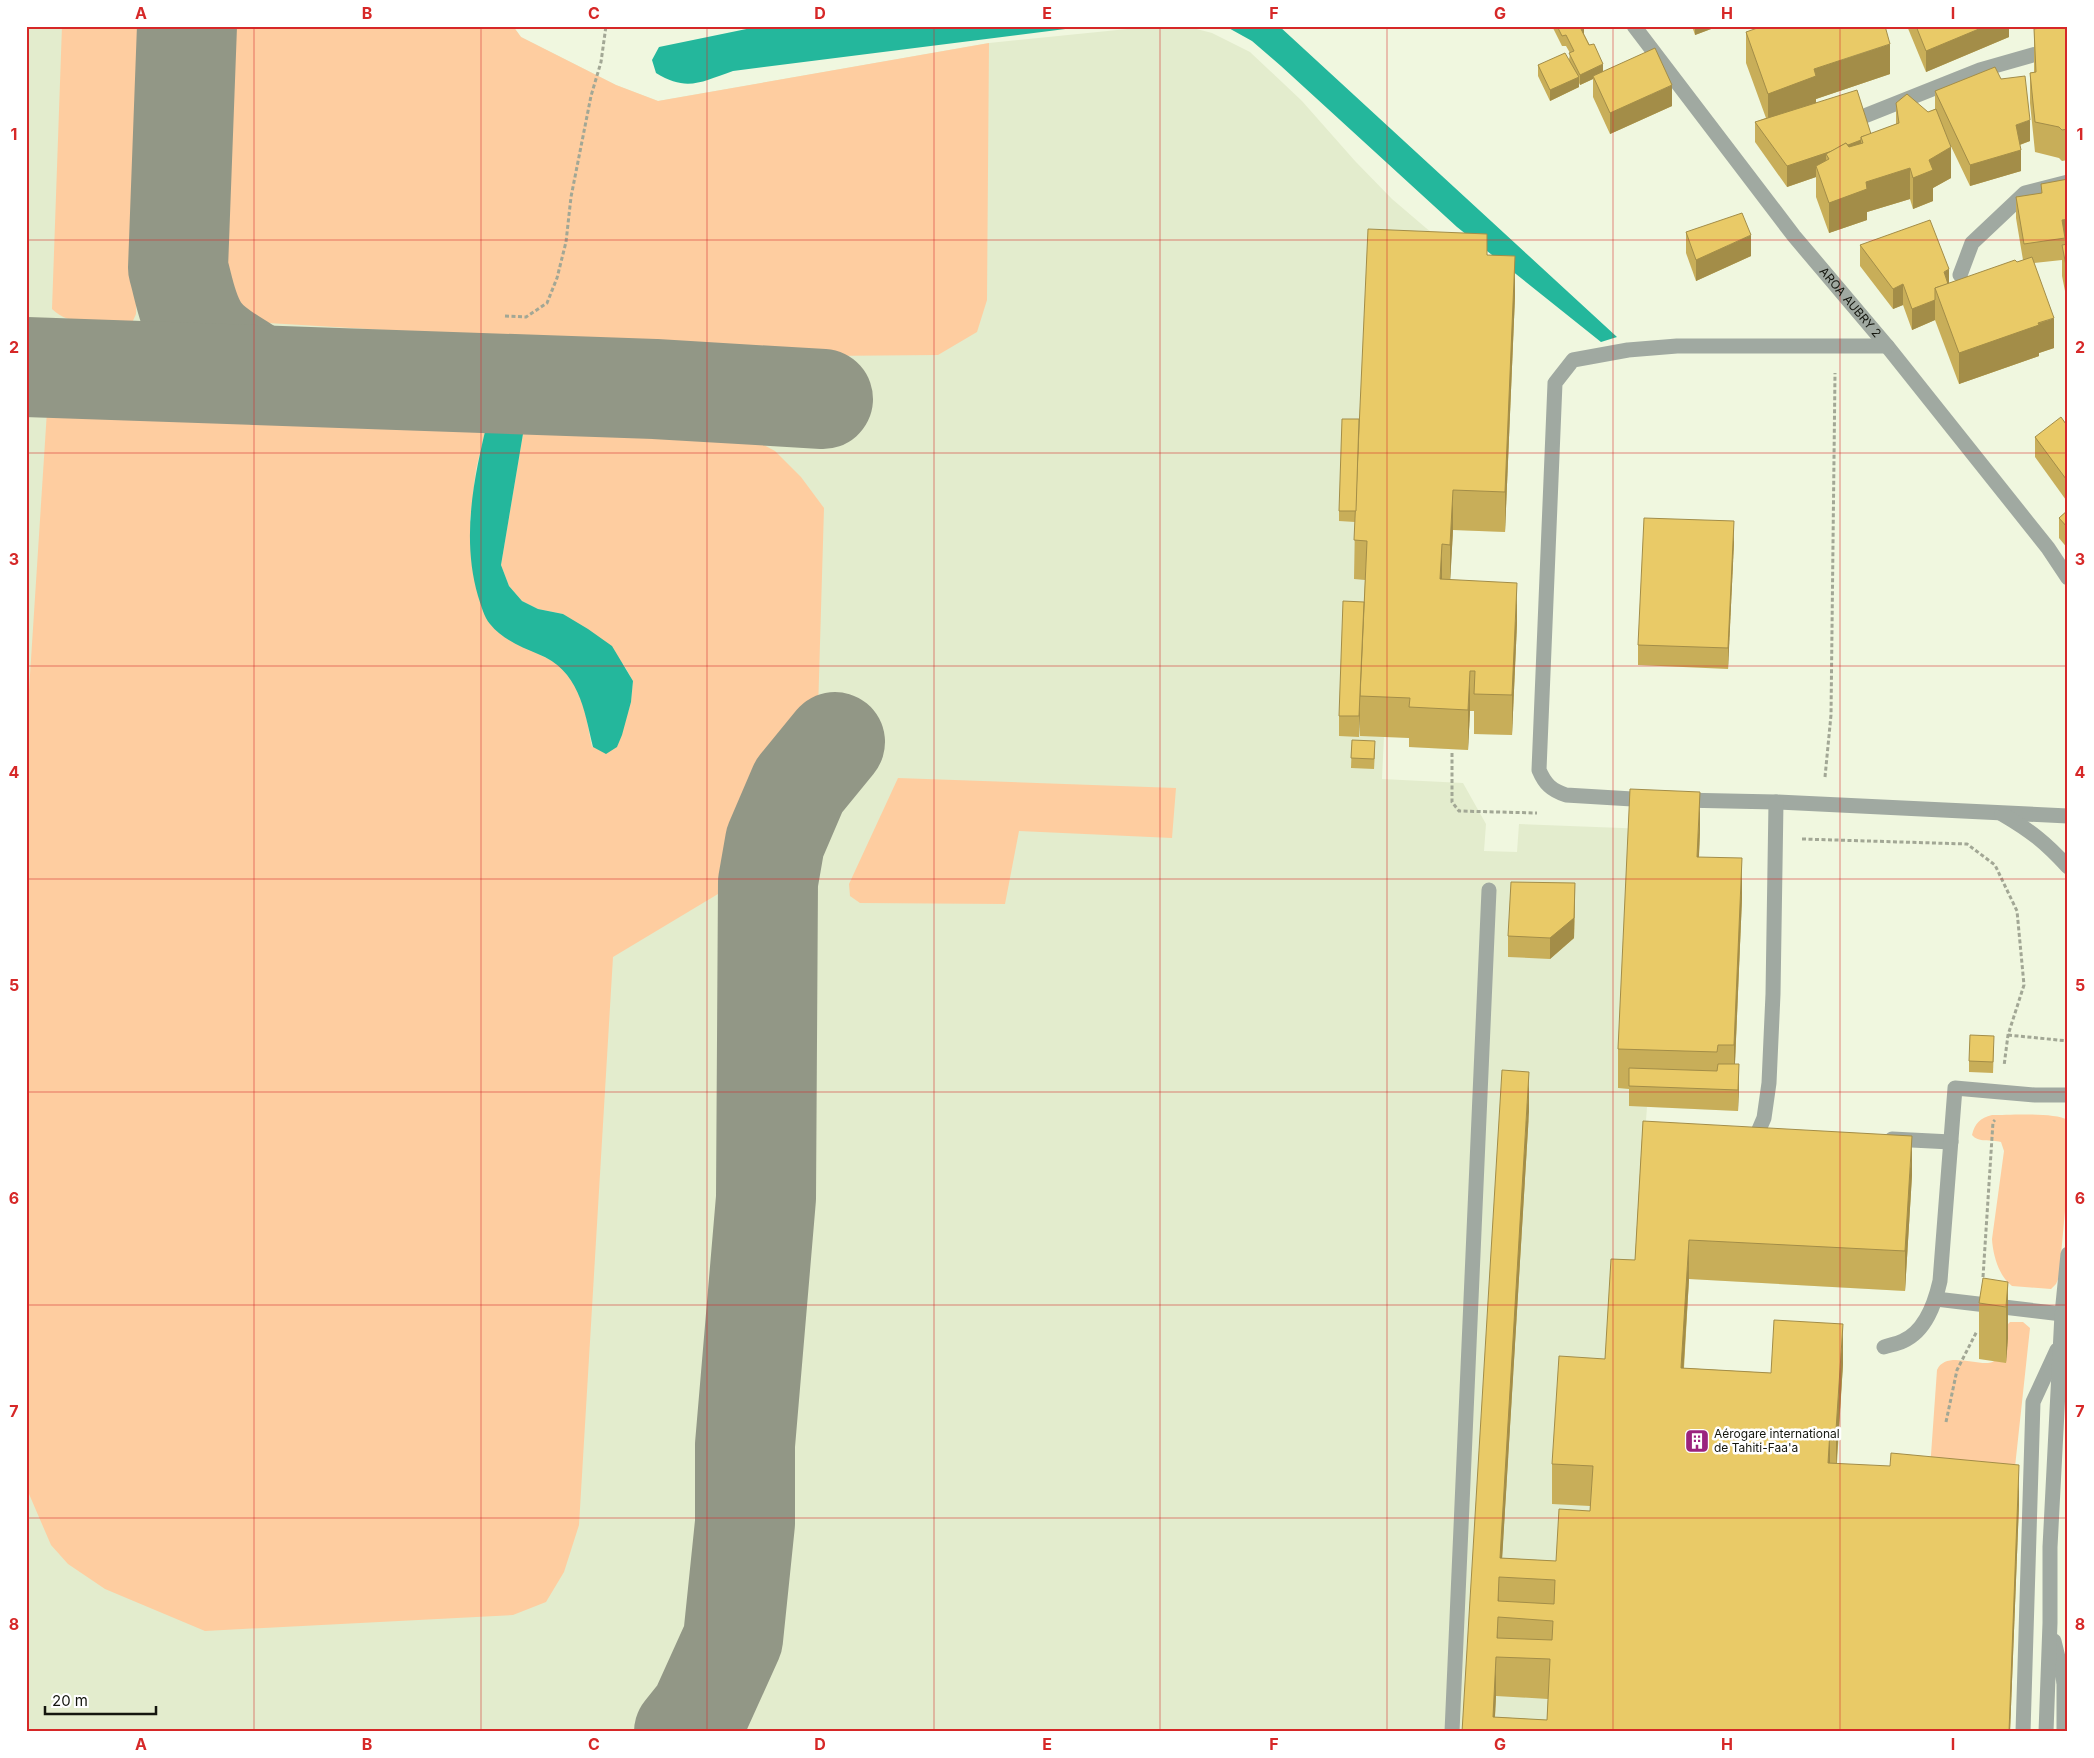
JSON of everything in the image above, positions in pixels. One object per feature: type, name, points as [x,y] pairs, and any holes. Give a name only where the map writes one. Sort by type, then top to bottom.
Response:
[{"type":"street","name":"AROA AUBRY 2","points":[[1634,26],[1794,236],[1887,346],[2048,548],[2068,578]]},
{"type":"street","points":[[1867,115],[1980,70],[2068,45]]},
{"type":"street","points":[[1960,275],[1972,243],[2025,193],[2068,182]]},
{"type":"street","points":[[1887,346],[1677,346],[1628,350],[1573,360],[1555,383],[1540,770],[1544,782],[1553,790],[1566,795],[1643,800],[1776,802],[2068,816]]},
{"type":"street","points":[[1734,1146],[1751,1141],[1758,1132],[1764,1118],[1769,1083],[1774,994],[1776,802]]},
{"type":"street","points":[[1999,812],[2031,830],[2068,866]]},
{"type":"street","points":[[1452,1732],[1489,890]]},
{"type":"street","points":[[1884,1347],[1905,1341],[1917,1331],[1928,1316],[1936,1299],[1940,1281],[1955,1088],[2036,1095],[2068,1095]]},
{"type":"street","points":[[1758,1132],[1777,1133]]},
{"type":"street","points":[[1874,1138],[1951,1142]]},
{"type":"street","points":[[2046,1732],[2050,1623],[2050,1547],[2062,1314],[2068,1254]]},
{"type":"street","points":[[1936,1299],[2062,1314]]},
{"type":"street","points":[[2062,1314],[2068,1299]]},
{"type":"street","points":[[2023,1732],[2032,1402],[2061,1342]]},
{"type":"street","points":[[2050,1623],[2066,1683],[2064,1732]]},
{"type":"path","points":[[505,316],[526,317],[547,303],[557,278],[566,242],[571,197],[606,26]]},
{"type":"path","points":[[1822,840],[1823,804],[1831,715],[1835,345]]},
{"type":"path","points":[[1452,754],[1452,802],[1459,811],[1546,813]]},
{"type":"path","points":[[1776,838],[1967,844],[1995,865],[2017,911],[2024,985],[2008,1036],[2004,1074],[2036,1095],[1993,1122],[1981,1304],[1976,1334],[1957,1370],[1946,1422]]},
{"type":"path","points":[[2008,1036],[2068,1041]]},
{"type":"shaded area","points":[[26,26],[513,26],[521,37],[616,85],[658,101],[989,43],[1157,26],[1189,27],[1212,33],[1250,52],[1302,101],[1355,161],[1392,199],[1462,257],[1487,295],[1515,296],[1505,532],[1453,530],[1450,584],[1440,619],[1517,623],[1511,735],[1474,734],[1475,711],[1470,711],[1468,750],[1409,747],[1409,738],[1384,736],[1382,779],[1463,783],[1486,824],[1484,851],[1517,852],[1519,824],[1700,831],[1697,896],[1742,898],[1734,1085],[1739,1085],[1738,1111],[1647,1107],[1643,1161],[1912,1175],[1905,1291],[1689,1279],[1681,1408],[1771,1412],[1774,1360],[1843,1364],[1836,1470],[1928,1497],[2019,1505],[2010,1732],[26,1732]]},
{"type":"shaded area","points":[[62,26],[146,26],[136,314],[132,323],[125,325],[86,323],[68,319],[52,309]]},
{"type":"shaded area","points":[[229,26],[513,26],[521,37],[616,85],[658,101],[989,43],[987,300],[977,332],[938,355],[823,356],[268,323],[258,320],[244,313],[233,303],[219,281]]},
{"type":"shaded area","points":[[47,411],[488,419],[476,469],[470,520],[540,655],[561,667],[573,680],[584,708],[592,747],[617,747],[631,702],[633,681],[624,665],[563,614],[538,609],[522,601],[509,586],[501,565],[525,422],[721,431],[749,437],[775,451],[801,477],[824,508],[818,711],[767,787],[723,891],[613,957],[579,1525],[564,1572],[546,1602],[513,1615],[205,1631],[105,1589],[68,1564],[51,1545],[26,1487],[26,737]]},
{"type":"shaded area","points":[[898,778],[1176,788],[1172,838],[1019,831],[1005,904],[860,903],[850,896],[849,884]]},
{"type":"shaded area","points":[[1992,1115],[2042,1115],[2061,1117],[2068,1120],[2068,1178],[2059,1277],[2051,1289],[2012,1286],[2007,1282],[1998,1265],[1992,1239],[2004,1151],[2001,1142],[1981,1140],[1972,1135],[1979,1122]]},
{"type":"shaded area","points":[[2010,1322],[2023,1322],[2030,1328],[2011,1504],[1928,1497],[1937,1370],[1946,1361],[1952,1360],[1988,1363],[1997,1360],[2007,1325]]},
{"type":"water","points":[[761,26],[836,26],[845,28],[863,26],[1089,26],[733,71],[712,79],[686,84],[667,79],[656,73],[652,60],[659,47]]},
{"type":"water","points":[[1225,26],[1279,26],[1617,337],[1601,342],[1457,227],[1252,41]]},
{"type":"water","points":[[488,419],[525,422],[501,565],[509,586],[522,601],[538,609],[563,614],[612,646],[633,681],[631,702],[622,735],[617,747],[606,754],[593,747],[578,692],[563,670],[552,661],[500,634],[484,614],[473,574],[470,552],[470,529],[474,485]]},
{"type":"building","points":[[1557,26],[1581,26],[1589,45],[1594,44],[1603,64],[1580,75],[1569,53],[1574,51],[1566,35],[1562,36]]},
{"type":"building","points":[[1763,26],[1885,26],[1890,44],[1814,69],[1816,76],[1768,94],[1746,32]]},
{"type":"building","points":[[1916,26],[1986,26],[1926,51]]},
{"type":"building","points":[[2068,26],[2068,129],[2062,130],[2059,127],[2035,122],[2030,73],[2036,72],[2034,29]]},
{"type":"building","points":[[1655,48],[1672,85],[1610,113],[1593,76]]},
{"type":"building","points":[[1565,53],[1579,77],[1550,90],[1538,65]]},
{"type":"building","points":[[1995,67],[2001,79],[2025,76],[2030,120],[2016,125],[2021,150],[1970,165],[1935,91]]},
{"type":"building","points":[[1857,90],[1871,134],[1861,137],[1861,140],[1848,145],[1846,143],[1832,151],[1787,166],[1755,122]]},
{"type":"building","points":[[1907,94],[1928,112],[1936,109],[1951,147],[1929,160],[1933,170],[1913,178],[1910,168],[1866,182],[1867,189],[1829,203],[1816,166],[1829,159],[1826,154],[1846,143],[1849,147],[1863,143],[1861,137],[1899,123],[1896,103]]},
{"type":"building","points":[[2068,179],[2068,219],[2062,220],[2065,238],[2024,244],[2016,197],[2042,193],[2041,184]]},
{"type":"building","points":[[1742,213],[1751,235],[1696,260],[1686,232]]},
{"type":"building","points":[[1930,220],[1949,269],[1944,272],[1948,284],[1935,288],[1935,300],[1912,309],[1903,284],[1893,289],[1860,245]]},
{"type":"building","points":[[1368,229],[1487,234],[1487,255],[1515,256],[1505,492],[1453,490],[1450,545],[1442,544],[1440,579],[1517,583],[1512,695],[1474,694],[1475,671],[1470,671],[1468,710],[1409,707],[1410,698],[1360,696],[1367,541],[1354,540]]},
{"type":"building","points":[[2068,244],[2068,276],[2062,245]]},
{"type":"building","points":[[2032,257],[2054,318],[1959,353],[1935,288],[2015,260],[2017,262]]},
{"type":"building","points":[[2061,417],[2068,427],[2068,478],[2066,479],[2035,437]]},
{"type":"building","points":[[1342,419],[1359,419],[1356,511],[1339,511]]},
{"type":"building","points":[[2068,510],[2068,528],[2059,518]]},
{"type":"building","points":[[1644,518],[1734,521],[1728,648],[1638,645]]},
{"type":"building","points":[[1343,601],[1364,602],[1359,716],[1339,716]]},
{"type":"building","points":[[1352,740],[1375,741],[1374,759],[1351,758]]},
{"type":"building","points":[[1630,789],[1700,792],[1697,857],[1742,858],[1734,1045],[1718,1045],[1717,1052],[1618,1049]]},
{"type":"building","points":[[1511,882],[1575,883],[1574,918],[1550,938],[1508,936]]},
{"type":"building","points":[[1970,1035],[1994,1036],[1993,1062],[1969,1061]]},
{"type":"building","points":[[1718,1064],[1739,1064],[1738,1090],[1629,1086],[1629,1068],[1717,1071]]},
{"type":"building","name":"Aérogare international de Tahiti-Faa'a","points":[[1502,1070],[1529,1072],[1500,1558],[1556,1561],[1559,1509],[1590,1511],[1593,1466],[1552,1464],[1559,1356],[1605,1359],[1611,1259],[1635,1260],[1643,1121],[1912,1136],[1905,1251],[1689,1240],[1681,1368],[1771,1373],[1774,1320],[1843,1324],[1836,1430],[1830,1430],[1828,1463],[1890,1466],[1891,1453],[2019,1465],[2009,1732],[1462,1732]],"holes":[[[1499,1577],[1555,1580],[1554,1604],[1498,1601]],[[1498,1617],[1553,1621],[1552,1640],[1497,1638]],[[1496,1657],[1550,1659],[1547,1720],[1493,1717]]]},
{"type":"building","points":[[1983,1278],[2008,1282],[2006,1307],[1979,1303]]},
{"type":"taxiway","points":[[187,26],[178,268],[189,308],[205,338],[235,361],[259,375]]},
{"type":"taxiway","points":[[26,367],[655,389],[823,399]]},
{"type":"taxiway","points":[[684,1732],[700,1712],[733,1639],[745,1523],[745,1445],[766,1198],[768,882],[775,842],[799,786],[835,742]]},
{"type":"place","name":"Aérogare international de Tahiti-Faa'a","points":[[1697,1441]]}]
